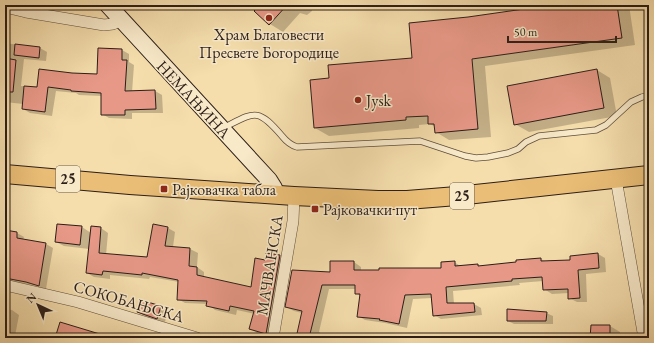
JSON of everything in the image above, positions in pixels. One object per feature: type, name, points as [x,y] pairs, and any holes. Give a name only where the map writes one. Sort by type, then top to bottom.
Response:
[{"type":"main road","name":"25","points":[[5,174],[130,185],[372,200],[420,199],[457,196],[649,176]]},
{"type":"street","name":"НЕМАЊИНА","points":[[108,5],[269,180],[274,188],[275,195]]},
{"type":"street","points":[[5,7],[104,25],[113,24],[121,20]]},
{"type":"street","points":[[616,179],[644,338]]},
{"type":"street","name":"МАЧВАНСКА","points":[[273,338],[292,221],[294,196]]},
{"type":"street","name":"СОКОБАЊСКА","points":[[5,285],[78,302],[197,338]]},
{"type":"lane","points":[[221,129],[246,117],[255,115],[265,118],[288,143],[297,147],[420,141],[464,156],[476,158],[508,153],[518,149],[526,142],[539,136],[596,130],[606,125],[631,102],[649,95]]},
{"type":"building","name":"Храм Благовести Пресвете Богородице","points":[[260,5],[287,5],[269,25],[254,11]]},
{"type":"building","points":[[552,5],[617,5],[622,38],[472,59],[478,129],[435,133],[434,124],[428,124],[428,116],[406,117],[406,120],[314,128],[310,80],[329,78],[328,65],[412,58],[409,23],[468,17]]},
{"type":"building","points":[[15,44],[40,47],[39,58],[14,55]]},
{"type":"building","points":[[98,48],[122,49],[122,60],[127,60],[125,91],[155,90],[156,109],[125,110],[125,115],[101,115],[101,93],[71,91],[48,87],[45,112],[22,109],[24,86],[37,87],[39,69],[97,74]]},
{"type":"building","points":[[5,58],[16,60],[13,92],[5,92]]},
{"type":"building","points":[[597,69],[604,108],[514,125],[507,86]]},
{"type":"building","points":[[57,224],[82,226],[80,245],[55,242]]},
{"type":"building","points":[[153,224],[168,227],[165,246],[190,248],[189,266],[197,267],[197,275],[251,287],[255,258],[265,260],[266,253],[280,255],[266,334],[249,329],[254,311],[230,306],[229,311],[206,306],[207,301],[177,300],[178,280],[142,273],[142,275],[103,271],[102,275],[86,273],[91,226],[101,227],[99,253],[147,257]]},
{"type":"building","points":[[5,230],[17,232],[17,238],[46,243],[39,286],[5,278]]},
{"type":"building","points":[[598,253],[599,268],[578,270],[580,298],[568,299],[568,289],[543,290],[542,277],[446,287],[447,303],[474,303],[475,312],[433,316],[431,294],[405,295],[399,324],[379,320],[380,319],[357,317],[360,294],[355,294],[355,285],[322,285],[309,338],[296,338],[302,311],[285,307],[292,270],[330,272],[330,261],[354,261],[354,270],[379,270],[379,268],[441,268],[441,262],[455,261],[455,266],[478,264],[478,266],[541,258],[541,261],[570,260],[570,256]]},
{"type":"building","points":[[141,300],[161,306],[157,319],[137,312]]},
{"type":"building","points":[[507,309],[547,312],[546,321],[507,321]]},
{"type":"building","points":[[60,322],[103,335],[103,338],[55,338]]},
{"type":"building","points":[[591,325],[610,325],[610,338],[590,338]]},
{"type":"place","name":"Храм Благовести Пресвете Богородице","points":[[269,18]]},
{"type":"place","name":"Jysk","points":[[358,100]]},
{"type":"place","name":"Рајковачка табла","points":[[164,189]]},
{"type":"place","name":"Рајковачки пут","points":[[315,209]]}]
